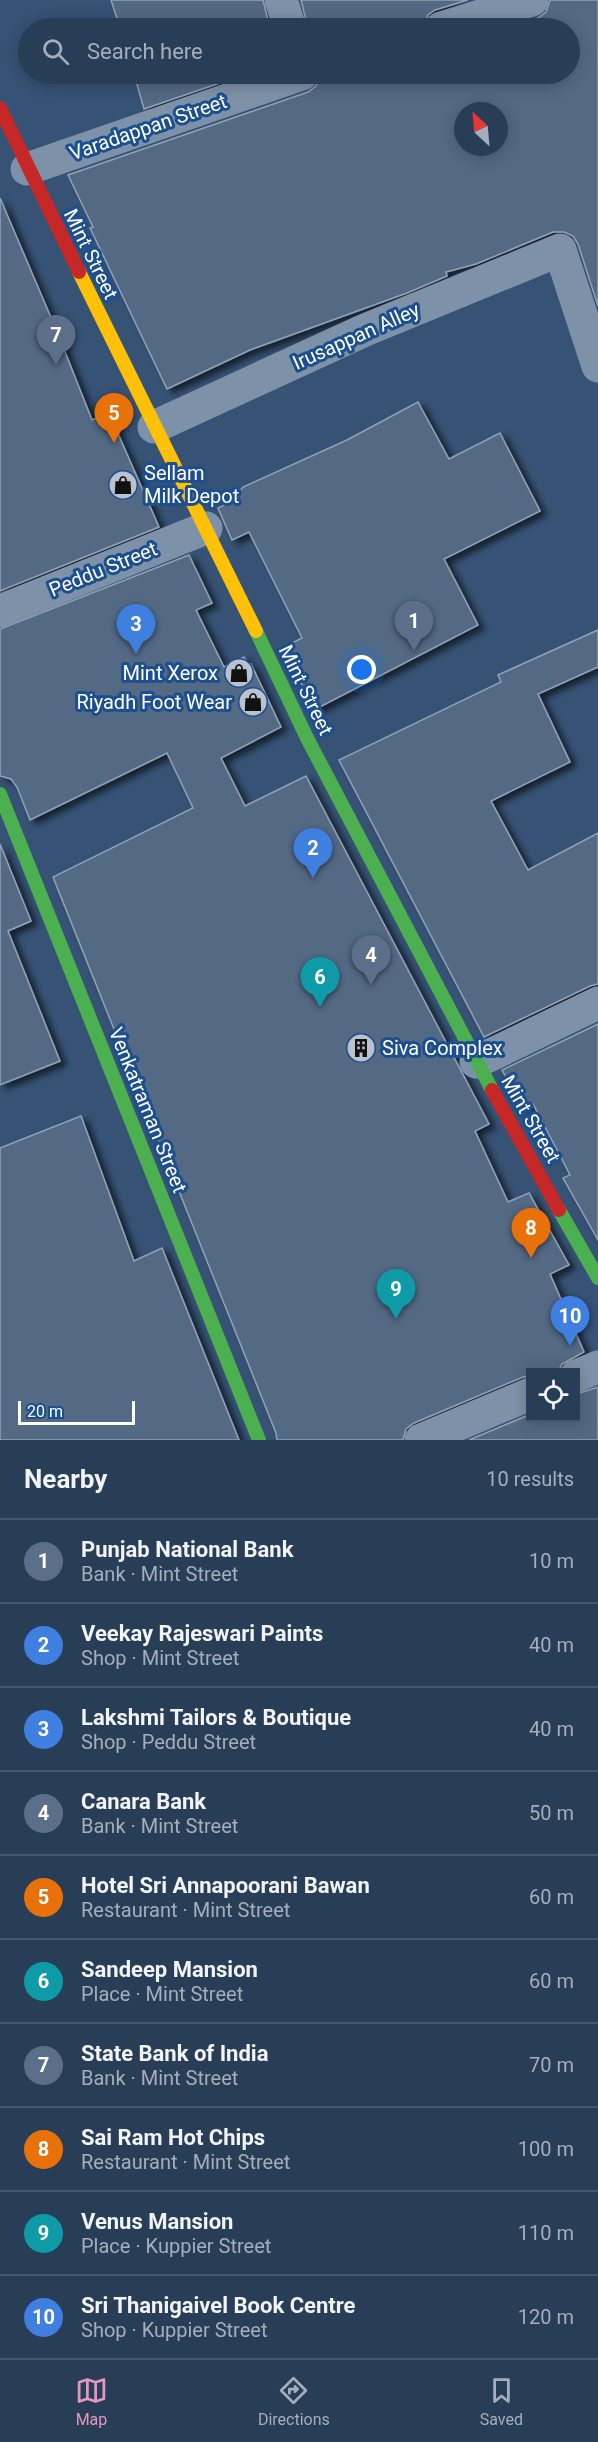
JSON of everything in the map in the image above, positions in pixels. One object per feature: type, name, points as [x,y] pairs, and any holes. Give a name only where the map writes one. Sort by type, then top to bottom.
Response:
[{"type":"street","points":[[281,0],[287,18]]},
{"type":"street","points":[[474,18],[532,0]]},
{"type":"street","name":"Varadappan Street","points":[[27,169],[273,84]]},
{"type":"street","name":"Mint Street","points":[[0,108],[27,169],[206,528],[308,740],[476,1062],[598,1278]]},
{"type":"street","name":"Irusappan Alley","points":[[154,427],[365,330],[560,250],[598,366]]},
{"type":"street","name":"Peddu Street","points":[[0,610],[206,528]]},
{"type":"street","name":"Venkatraman Street","points":[[0,794],[259,1440]]},
{"type":"street","points":[[476,1062],[598,1003]]},
{"type":"street","points":[[580,1374],[598,1367]]},
{"type":"street","points":[[434,1437],[526,1396]]},
{"type":"building","points":[[111,0],[263,0],[268,18],[117,18]]},
{"type":"building","points":[[301,0],[468,0],[435,10],[427,18],[306,18]]},
{"type":"building","points":[[550,0],[598,0],[598,306],[578,244],[573,236],[564,232],[553,232],[476,264],[446,272],[447,276],[407,293],[250,350],[167,389],[90,228],[93,227],[68,175],[308,92],[317,84],[580,84],[580,18],[538,18],[546,12]]},
{"type":"building","points":[[137,84],[217,84],[144,109]]},
{"type":"building","points":[[0,198],[92,420],[109,413],[159,527],[0,591]]},
{"type":"building","points":[[418,402],[449,459],[500,433],[540,511],[444,559],[478,625],[314,710],[284,647],[302,638],[249,532],[232,540],[218,508],[231,502],[243,487],[347,440]]},
{"type":"building","points":[[189,555],[212,603],[196,610],[224,667],[244,657],[248,665],[251,664],[281,727],[221,758],[245,806],[306,776],[489,1124],[475,1131],[508,1202],[529,1193],[569,1265],[550,1274],[584,1352],[562,1364],[560,1368],[526,1368],[526,1377],[414,1423],[406,1429],[403,1440],[277,1440],[53,877],[193,808],[167,753],[30,820],[17,787],[11,779],[0,776],[0,629]]},
{"type":"building","points":[[598,630],[598,667],[538,694],[570,762],[491,801],[528,870],[598,833],[598,984],[484,1037],[339,760],[501,682],[498,675]]},
{"type":"building","points":[[0,844],[31,921],[8,931],[60,1061],[0,1085]]},
{"type":"building","points":[[598,1024],[598,1240],[563,1178],[570,1175],[533,1104],[523,1108],[502,1070]]},
{"type":"building","points":[[81,1116],[134,1261],[162,1248],[239,1440],[0,1440],[0,1148]]},
{"type":"building","points":[[598,1387],[598,1440],[469,1440],[526,1416],[526,1422],[580,1422],[580,1393]]},
{"type":"traffic: fast","points":[[256,631],[308,740],[492,1090]]},
{"type":"traffic: fast","points":[[0,794],[259,1440]]},
{"type":"traffic: fast","points":[[559,1210],[598,1278]]},
{"type":"traffic: slow","points":[[79,272],[256,631]]},
{"type":"traffic: jam","points":[[0,108],[79,272]]},
{"type":"traffic: jam","points":[[492,1090],[559,1210]]},
{"type":"place","name":"State Bank of India","points":[[56,365]]},
{"type":"place","name":"Hotel Sri Annapoorani Bawan","points":[[114,443]]},
{"type":"place","name":"Sellam Milk Depot","points":[[123,485]]},
{"type":"place","name":"Punjab National Bank","points":[[414,651]]},
{"type":"place","name":"Lakshmi Tailors & Boutique","points":[[136,654]]},
{"type":"place","name":"Mint Xerox","points":[[239,673]]},
{"type":"place","name":"Riyadh Foot Wear","points":[[253,702]]},
{"type":"place","name":"Veekay Rajeswari Paints","points":[[313,878]]},
{"type":"place","name":"Canara Bank","points":[[371,985]]},
{"type":"place","name":"Sandeep Mansion","points":[[320,1007]]},
{"type":"place","name":"Siva Complex","points":[[361,1048]]},
{"type":"place","name":"Sai Ram Hot Chips","points":[[531,1258]]},
{"type":"place","name":"Venus Mansion","points":[[396,1319]]},
{"type":"place","name":"Sri Thanigaivel Book Centre","points":[[570,1346]]}]
